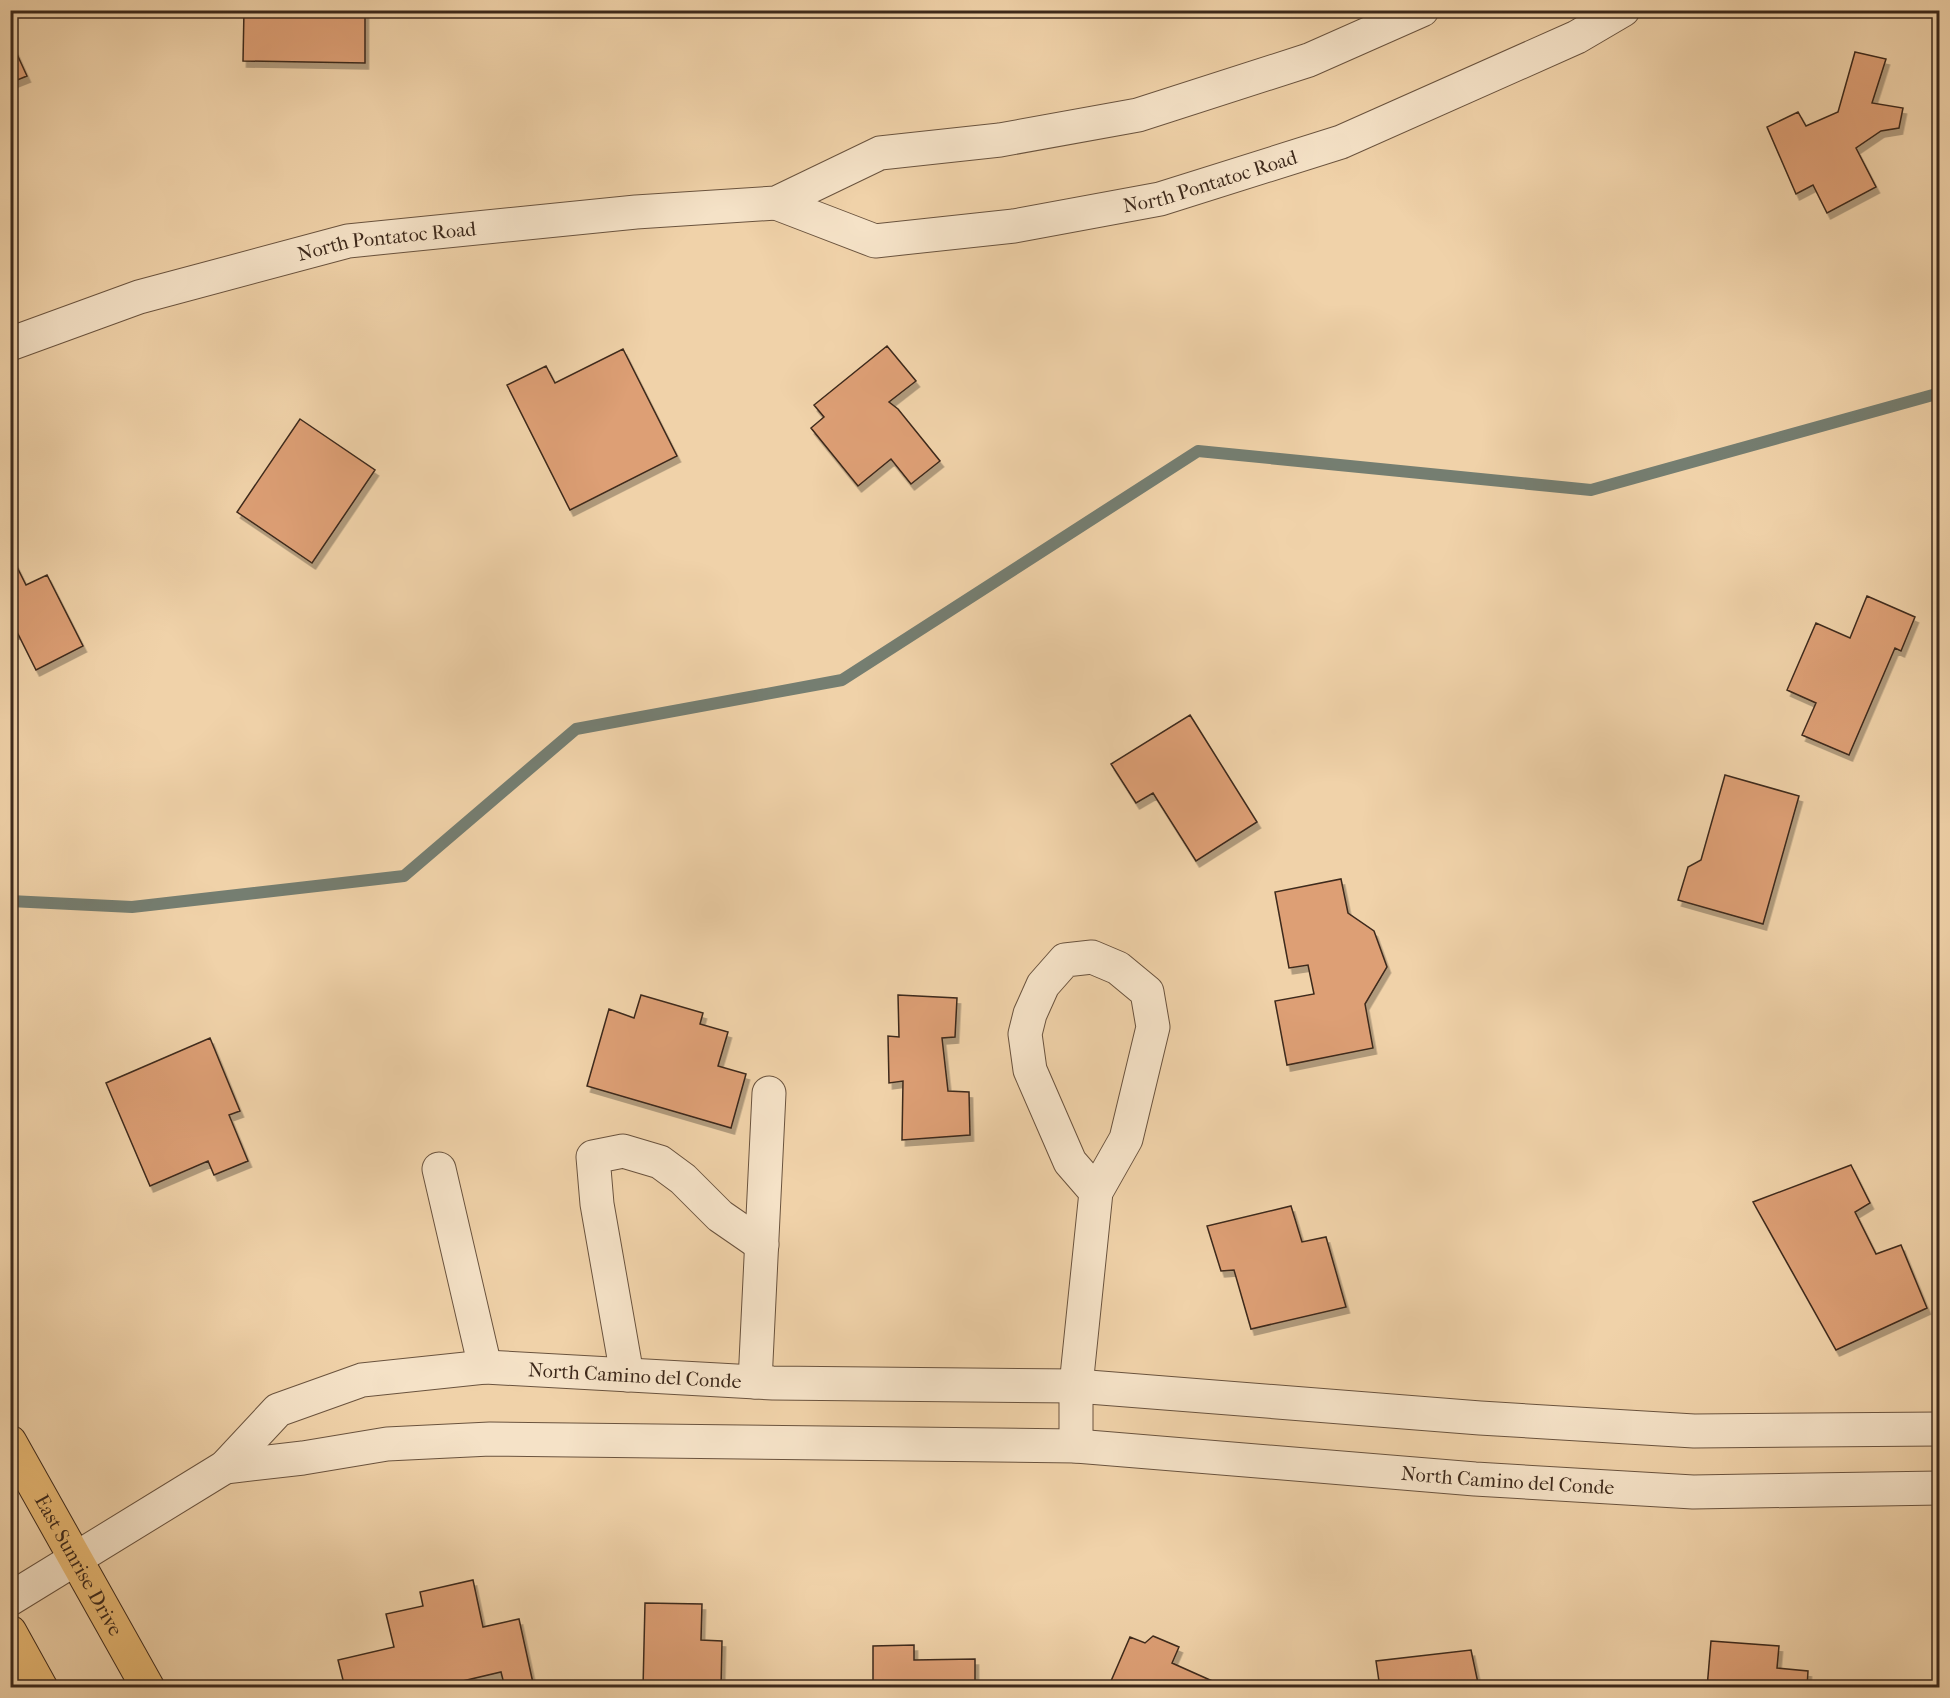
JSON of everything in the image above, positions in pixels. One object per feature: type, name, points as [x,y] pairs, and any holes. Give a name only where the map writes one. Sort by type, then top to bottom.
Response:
[{"type":"main road","name":"East Sunrise Drive","points":[[10,1442],[148,1688]]},
{"type":"main road","points":[[10,1632],[41,1688]]},
{"type":"street","name":"North Pontatoc Road","points":[[10,344],[139,297],[348,241],[636,212],[776,203],[880,153],[1000,140],[1138,115],[1309,60],[1422,10]]},
{"type":"street","name":"North Pontatoc Road","points":[[776,203],[875,241],[1014,226],[1160,199],[1341,142],[1577,37],[1623,10]]},
{"type":"street","points":[[1076,1446],[1077,1386],[1096,1192],[1126,1139],[1153,1027],[1147,992],[1118,968],[1092,957],[1065,960],[1043,985],[1030,1014],[1025,1034],[1030,1070],[1070,1162],[1096,1192]]},
{"type":"street","points":[[755,1382],[769,1093]]},
{"type":"street","points":[[627,1375],[597,1204],[593,1157],[622,1151],[660,1162],[683,1179],[720,1216],[762,1245]]},
{"type":"street","points":[[439,1169],[485,1367]]},
{"type":"street","name":"North Camino del Conde","points":[[10,1599],[225,1467],[278,1410],[362,1380],[485,1367],[755,1382],[1077,1386],[1480,1419],[1694,1431],[1940,1429]]},
{"type":"street","name":"North Camino del Conde","points":[[225,1467],[303,1458],[387,1444],[490,1439],[1076,1446],[1475,1479],[1675,1491],[1940,1488]]},
{"type":"building","points":[[244,10],[365,10],[365,63],[243,61]]},
{"type":"building","points":[[10,39],[27,76],[10,83]]},
{"type":"building","points":[[1855,52],[1886,59],[1872,103],[1903,108],[1899,128],[1881,131],[1856,148],[1876,187],[1827,213],[1813,185],[1796,194],[1767,127],[1798,112],[1806,126],[1838,112]]},
{"type":"building","points":[[887,346],[916,381],[889,402],[898,409],[940,461],[911,484],[891,459],[858,486],[811,428],[824,417],[814,405]]},
{"type":"building","points":[[623,349],[677,456],[570,510],[507,385],[546,366],[555,383]]},
{"type":"building","points":[[300,419],[375,470],[312,563],[237,512]]},
{"type":"building","points":[[10,553],[26,585],[47,575],[83,646],[36,670],[17,632],[10,635]]},
{"type":"building","points":[[1867,596],[1915,617],[1901,651],[1895,648],[1849,755],[1802,735],[1816,703],[1787,690],[1816,623],[1850,638]]},
{"type":"building","points":[[1190,715],[1257,822],[1196,861],[1153,793],[1136,803],[1111,764]]},
{"type":"building","points":[[1725,775],[1799,796],[1763,924],[1678,900],[1688,867],[1701,860]]},
{"type":"building","points":[[1341,879],[1348,913],[1374,931],[1387,967],[1365,1004],[1373,1048],[1287,1065],[1275,1001],[1314,994],[1308,965],[1289,968],[1275,892]]},
{"type":"building","points":[[641,995],[703,1013],[700,1024],[728,1032],[718,1066],[746,1074],[731,1128],[587,1086],[609,1009],[634,1018]]},
{"type":"building","points":[[898,995],[957,998],[955,1037],[942,1038],[948,1091],[969,1092],[970,1135],[902,1140],[903,1081],[889,1083],[888,1036],[899,1037]]},
{"type":"building","points":[[210,1038],[240,1111],[229,1115],[248,1161],[214,1175],[208,1161],[150,1186],[106,1083]]},
{"type":"building","points":[[1851,1165],[1870,1203],[1855,1212],[1876,1254],[1901,1245],[1927,1308],[1836,1350],[1753,1202]]},
{"type":"building","points":[[1291,1206],[1302,1242],[1326,1237],[1346,1307],[1251,1329],[1234,1270],[1221,1271],[1207,1226]]},
{"type":"building","points":[[473,1580],[483,1627],[519,1619],[533,1683],[505,1688],[501,1672],[433,1688],[345,1688],[338,1660],[394,1647],[386,1614],[423,1606],[420,1592]]},
{"type":"building","points":[[645,1603],[702,1604],[701,1640],[722,1641],[721,1688],[643,1688]]},
{"type":"building","points":[[1153,1636],[1179,1647],[1172,1663],[1228,1688],[1108,1688],[1130,1637],[1145,1643]]},
{"type":"building","points":[[1711,1641],[1779,1646],[1777,1668],[1808,1671],[1807,1688],[1707,1688]]},
{"type":"building","points":[[914,1645],[914,1660],[975,1659],[975,1688],[873,1688],[873,1646]]},
{"type":"building","points":[[1471,1650],[1478,1683],[1454,1688],[1380,1688],[1376,1661]]},
{"type":"waterway","points":[[10,901],[132,907],[404,876],[576,729],[842,680],[1198,451],[1591,490],[1940,393]]}]
